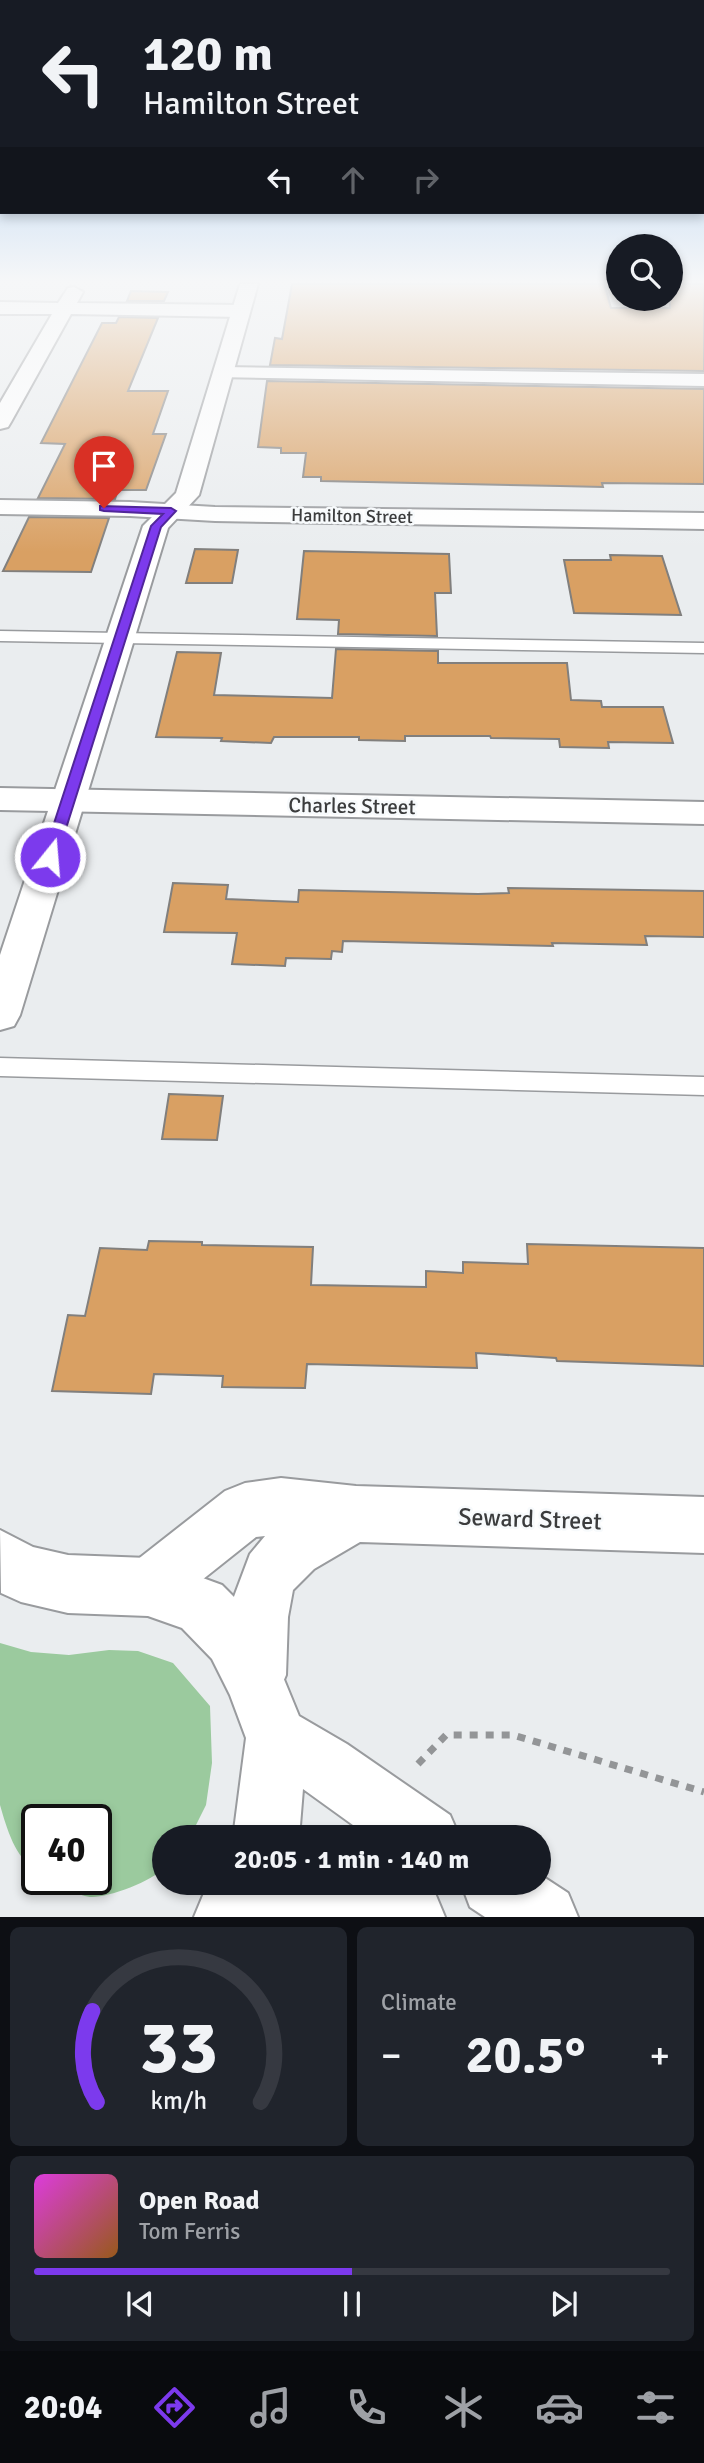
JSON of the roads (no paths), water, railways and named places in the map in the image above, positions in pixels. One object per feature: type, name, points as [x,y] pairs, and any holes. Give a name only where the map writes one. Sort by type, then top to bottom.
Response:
[{"type":"street","points":[[0,422],[27,373]]},
{"type":"street","points":[[0,1015],[156,526],[187,495],[223,373]]},
{"type":"street","points":[[255,373],[704,380]]},
{"type":"street","name":"Hamilton Street","points":[[0,507],[215,514],[704,521]]},
{"type":"street","name":"Charles Street","points":[[0,799],[704,813]]},
{"type":"street","name":"Seward Street","points":[[148,1587],[245,1511],[281,1506],[356,1514],[704,1525]]},
{"type":"street","points":[[256,1681],[258,1611],[275,1566],[299,1545],[356,1514]]},
{"type":"street","points":[[0,1558],[21,1573],[68,1584],[148,1587],[201,1606],[233,1638],[256,1681],[277,1738],[267,1825]]},
{"type":"street","points":[[277,1738],[325,1766],[409,1825]]},
{"type":"street","points":[[240,1903],[305,1887],[411,1917]]},
{"type":"street","points":[[512,1895],[544,1917]]},
{"type":"lane","points":[[0,636],[704,648]]},
{"type":"lane","points":[[0,1067],[704,1086]]}]
